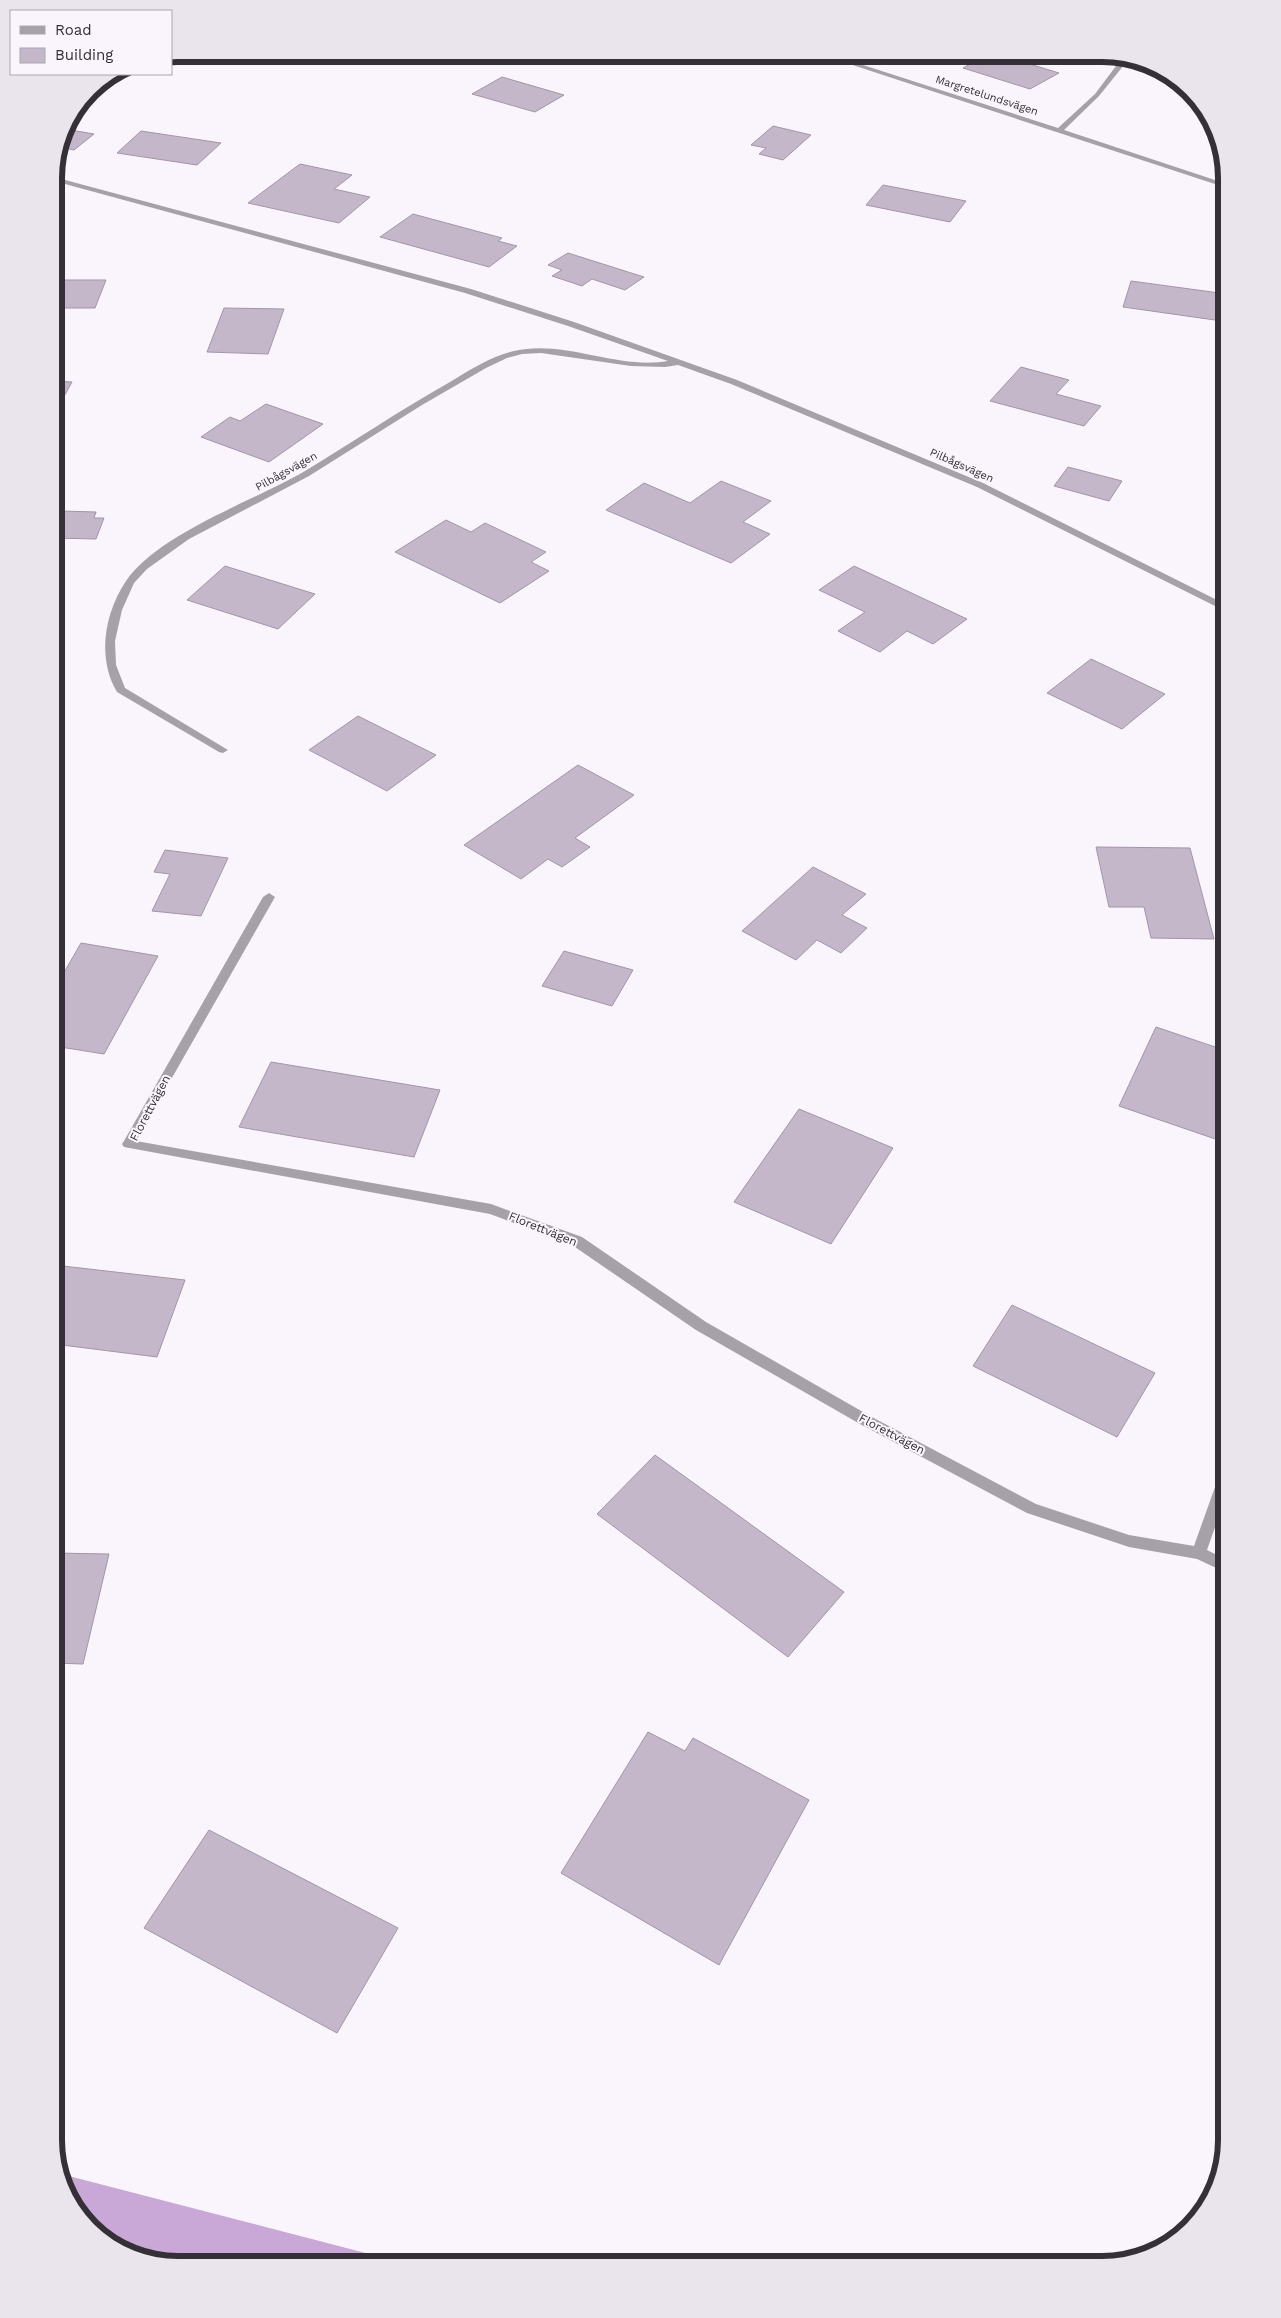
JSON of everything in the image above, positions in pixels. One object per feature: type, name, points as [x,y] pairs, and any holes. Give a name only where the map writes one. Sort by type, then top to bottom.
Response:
[{"type":"street","name":"Margretelundsvägen","points":[[849,63],[1218,183]]},
{"type":"street","points":[[1060,130],[1097,95],[1121,64]]},
{"type":"street","name":"Pilbågsvägen","points":[[63,181],[468,290],[734,382],[980,485],[1218,604]]},
{"type":"street","name":"Pilbågsvägen","points":[[223,750],[121,690],[114,676],[110,662],[114,620],[131,581],[143,568],[166,549],[303,475],[382,424],[489,364],[511,354],[527,351],[549,352],[649,365],[668,365],[679,362]]},
{"type":"street","name":"Florettvägen","points":[[269,897],[128,1144],[492,1209],[576,1241],[701,1326],[865,1420],[1032,1509],[1129,1541],[1199,1553],[1218,1562]]},
{"type":"street","points":[[1199,1553],[1218,1499]]},
{"type":"shaded area","points":[[68,2176],[374,2255],[163,2255],[148,2252],[120,2240],[96,2222],[78,2198]]},
{"type":"building","points":[[972,63],[1026,63],[1059,73],[1030,89],[963,68]]},
{"type":"building","points":[[502,77],[564,95],[535,112],[472,94]]},
{"type":"building","points":[[773,126],[811,135],[783,160],[759,154],[766,148],[751,145]]},
{"type":"building","points":[[73,130],[94,134],[74,150],[66,148]]},
{"type":"building","points":[[141,131],[221,143],[197,165],[117,153]]},
{"type":"building","points":[[300,164],[352,175],[334,189],[370,197],[339,223],[248,203]]},
{"type":"building","points":[[883,185],[966,201],[950,222],[866,205]]},
{"type":"building","points":[[413,214],[502,238],[498,241],[517,246],[489,267],[380,237]]},
{"type":"building","points":[[568,253],[644,277],[625,290],[592,279],[582,286],[552,276],[562,270],[548,265]]},
{"type":"building","points":[[63,280],[106,280],[95,308],[63,308]]},
{"type":"building","points":[[1131,281],[1218,293],[1218,320],[1123,307]]},
{"type":"building","points":[[224,308],[284,309],[268,354],[207,352]]},
{"type":"building","points":[[1021,367],[1069,380],[1056,394],[1101,406],[1084,426],[990,401]]},
{"type":"building","points":[[63,381],[72,382],[63,398]]},
{"type":"building","points":[[266,404],[323,424],[269,462],[201,437],[230,417],[240,421]]},
{"type":"building","points":[[1068,467],[1122,481],[1109,501],[1054,486]]},
{"type":"building","points":[[721,481],[771,501],[743,522],[770,534],[731,563],[606,510],[644,483],[690,503]]},
{"type":"building","points":[[63,511],[96,512],[94,518],[104,518],[96,539],[63,538]]},
{"type":"building","points":[[446,520],[471,532],[485,523],[546,552],[531,562],[549,571],[500,603],[395,552]]},
{"type":"building","points":[[225,566],[315,594],[278,629],[187,600]]},
{"type":"building","points":[[854,566],[967,619],[933,644],[907,631],[880,652],[838,631],[865,612],[819,590]]},
{"type":"building","points":[[1091,659],[1165,694],[1122,729],[1047,693]]},
{"type":"building","points":[[358,716],[436,755],[387,791],[309,750]]},
{"type":"building","points":[[578,765],[634,795],[575,838],[590,847],[562,867],[548,859],[521,879],[464,845]]},
{"type":"building","points":[[1096,847],[1190,848],[1214,939],[1151,938],[1144,907],[1109,907]]},
{"type":"building","points":[[165,850],[228,858],[201,916],[152,911],[170,874],[154,872]]},
{"type":"building","points":[[813,867],[866,894],[842,915],[867,928],[841,953],[817,940],[796,960],[742,931]]},
{"type":"building","points":[[81,943],[158,956],[104,1054],[63,1047],[63,975]]},
{"type":"building","points":[[564,951],[633,970],[612,1006],[542,986]]},
{"type":"building","points":[[1156,1027],[1218,1048],[1218,1140],[1119,1106]]},
{"type":"building","points":[[271,1062],[440,1090],[414,1157],[239,1127]]},
{"type":"building","points":[[799,1109],[893,1148],[831,1244],[734,1202]]},
{"type":"building","points":[[62,1266],[185,1280],[157,1357],[62,1345]]},
{"type":"building","points":[[1012,1305],[1155,1373],[1117,1437],[973,1366]]},
{"type":"building","points":[[655,1455],[844,1592],[788,1657],[597,1514]]},
{"type":"building","points":[[62,1553],[109,1554],[83,1664],[62,1663]]},
{"type":"building","points":[[648,1732],[685,1751],[693,1738],[809,1800],[719,1965],[561,1873]]},
{"type":"building","points":[[209,1830],[398,1928],[337,2033],[144,1928]]}]
